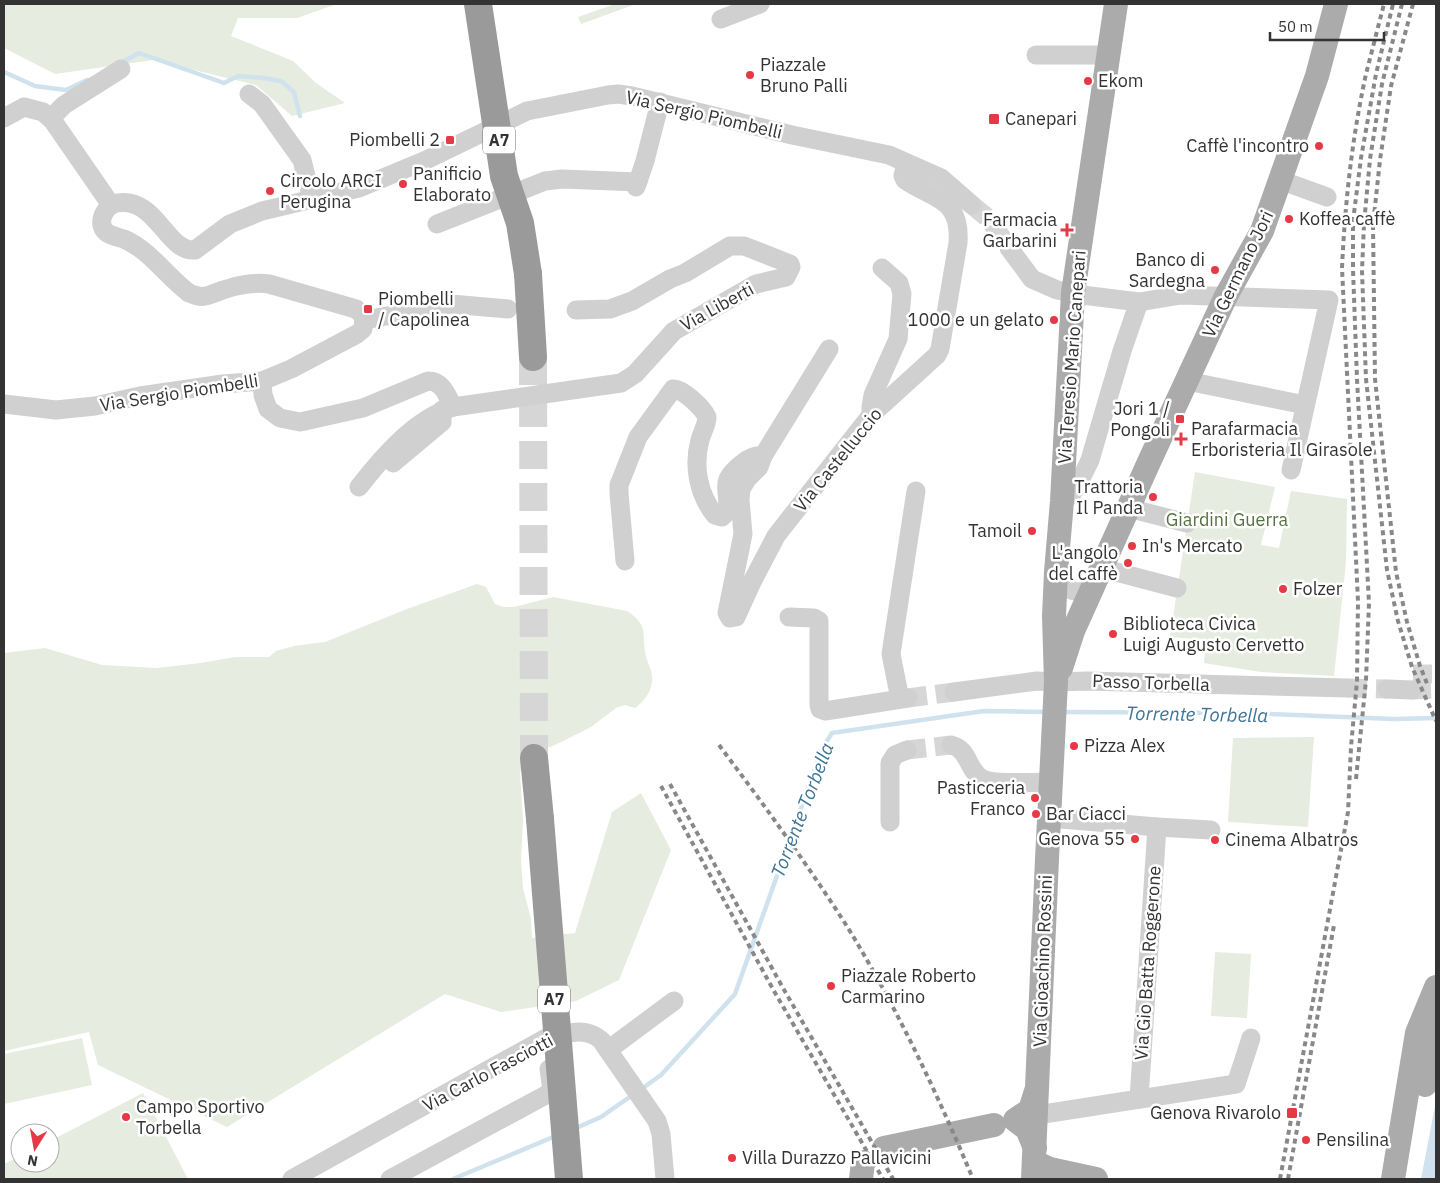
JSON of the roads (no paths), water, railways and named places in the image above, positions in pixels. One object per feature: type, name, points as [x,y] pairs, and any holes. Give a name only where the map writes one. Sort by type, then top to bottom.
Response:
[{"type":"highway","name":"A7","points":[[478,4],[504,176],[520,224],[528,274],[532,357]]},
{"type":"highway","name":"A7","points":[[534,758],[569,1179]]},
{"type":"main road","name":"Via Teresio Mario Canepari","points":[[1056,685],[1054,616],[1073,293],[1116,4]]},
{"type":"main road","name":"Via Germano Jori","points":[[1056,685],[1073,631],[1128,508],[1226,296],[1262,231],[1317,76],[1336,4]]},
{"type":"main road","name":"Via Gioachino Rossini","points":[[1016,1120],[1030,1110],[1038,1087],[1056,685]]},
{"type":"main road","points":[[1393,1179],[1436,987]]},
{"type":"main road","points":[[1408,1179],[1427,1028]]},
{"type":"main road","points":[[884,1148],[1016,1120],[1027,1129],[1034,1163],[1050,1169],[1096,1179]]},
{"type":"street","points":[[721,19],[760,4]]},
{"type":"street","points":[[1036,55],[1108,55]]},
{"type":"street","points":[[54,121],[56,114],[64,105],[121,69]]},
{"type":"street","points":[[249,94],[262,104],[302,160],[312,199]]},
{"type":"street","name":"Via Sergio Piombelli","points":[[111,204],[122,202],[140,206],[180,246],[191,251],[230,224],[262,211],[359,188],[424,161],[527,111],[618,94],[660,102],[792,135],[889,155],[940,178],[972,205]]},
{"type":"street","points":[[437,224],[545,181],[562,179],[637,184],[660,102]]},
{"type":"street","points":[[4,118],[24,107],[43,112],[54,121],[111,204],[104,211],[102,223],[104,230],[143,250],[189,292],[198,296],[206,297],[222,290],[255,283],[269,284],[356,309],[362,313],[365,320],[451,304],[508,308]]},
{"type":"street","name":"Via Castelluccio","points":[[829,349],[763,456],[759,467],[747,479],[742,489],[740,507],[743,534],[727,613],[727,616],[731,619],[736,617],[776,536],[871,415],[937,355],[940,349],[958,243],[958,224],[951,209],[940,199],[905,180],[903,176],[906,163]]},
{"type":"street","points":[[1280,180],[1327,197]]},
{"type":"street","name":"Via Liberti","points":[[359,487],[404,437],[422,422],[448,408],[621,383],[635,374],[674,331],[756,284],[786,277],[791,267],[790,264],[744,246],[730,246],[685,273],[670,279],[632,301],[610,309],[576,310]]},
{"type":"street","points":[[1009,248],[1032,279],[1057,290],[1073,293],[1139,302],[1181,296],[1329,300],[1291,470]]},
{"type":"street","points":[[871,415],[870,407],[873,395],[898,339],[902,305],[899,283],[882,268]]},
{"type":"street","points":[[1062,501],[1071,495],[1090,460],[1122,351],[1139,302]]},
{"type":"street","name":"Via Sergio Piombelli","points":[[4,404],[56,410],[224,384],[262,381],[291,369],[357,334],[362,329],[365,320]]},
{"type":"street","points":[[262,381],[263,395],[268,409],[280,418],[300,422],[363,408],[428,381],[437,382],[443,388],[448,408],[443,418],[439,425],[388,468]]},
{"type":"street","points":[[1187,381],[1305,405]]},
{"type":"street","points":[[625,560],[619,485],[638,437],[673,389],[679,389],[704,410],[708,417],[698,445],[696,469],[708,504],[715,515],[722,516],[728,511],[726,486],[732,472],[754,456],[763,456]]},
{"type":"street","points":[[789,617],[814,618],[820,621],[820,709],[825,711],[904,698],[892,654],[916,491]]},
{"type":"street","points":[[1128,508],[1187,523]]},
{"type":"street","points":[[1056,572],[1063,585],[1071,591],[1082,593],[1097,578],[1177,588]]},
{"type":"street","points":[[1054,616],[1061,615],[1068,618],[1073,631]]},
{"type":"street","name":"Passo Torbella","points":[[954,692],[1037,681],[1056,685],[1087,680],[1348,688]]},
{"type":"street","points":[[950,745],[957,746],[963,751],[977,775],[984,780],[994,782],[1051,782]]},
{"type":"street","points":[[890,822],[890,763],[895,755],[907,750]]},
{"type":"street","points":[[1049,818],[1211,830]]},
{"type":"street","name":"Via Gio Batta Roggerone","points":[[1139,1099],[1157,827]]},
{"type":"street","points":[[612,1052],[674,1001]]},
{"type":"street","name":"Via Carlo Fasciotti","points":[[292,1179],[546,1038],[580,1031],[593,1034],[612,1052],[651,1112],[661,1134],[665,1179]]},
{"type":"street","points":[[390,1179],[552,1090],[546,1038]]},
{"type":"street","points":[[1016,1120],[1236,1084],[1251,1038]]},
{"type":"water","points":[[1436,1101],[1436,1179],[1421,1179]]},
{"type":"waterway","points":[[121,63],[139,53],[224,83],[238,76],[281,81],[294,92],[300,116]]},
{"type":"waterway","points":[[4,72],[35,86],[66,90],[87,80]]},
{"type":"waterway","name":"Torrente Torbella","points":[[640,1090],[661,1075],[735,994],[822,749],[832,733],[984,711],[1048,712]]},
{"type":"waterway","name":"Torrente Torbella","points":[[1061,712],[1246,713],[1394,719],[1436,718]]},
{"type":"waterway","name":"Torrente Torbella","points":[[574,1129],[601,1117],[634,1094]]},
{"type":"waterway","name":"Torrente Torbella","points":[[453,1179],[558,1135]]},
{"type":"tunnel","points":[[972,205],[989,219],[1009,248]]},
{"type":"tunnel","points":[[533,357],[534,758]]},
{"type":"tunnel","points":[[1413,674],[1436,674]]},
{"type":"tunnel","points":[[1348,688],[1387,689]]},
{"type":"tunnel","points":[[1412,690],[1436,689]]},
{"type":"tunnel","points":[[908,698],[954,692]]},
{"type":"tunnel","points":[[907,750],[951,745]]},
{"type":"railway","points":[[1280,1179],[1348,812],[1357,681],[1358,601],[1342,268],[1347,195],[1353,146],[1366,74],[1384,4]]},
{"type":"railway","points":[[1356,779],[1366,680],[1369,603],[1357,379],[1353,221],[1361,158],[1376,74],[1393,4]]},
{"type":"railway","points":[[1402,4],[1382,84],[1370,159],[1362,271],[1366,379],[1387,570],[1398,621],[1412,667],[1436,721]]},
{"type":"railway","points":[[1413,4],[1391,86],[1373,225],[1375,379],[1396,572],[1407,622],[1428,686]]},
{"type":"railway","points":[[719,745],[801,858],[866,958],[915,1051],[973,1179]]},
{"type":"railway","points":[[670,784],[783,988],[893,1179]]},
{"type":"railway","points":[[661,786],[774,991],[883,1179]]},
{"type":"railway","points":[[1288,1179],[1334,925]]},
{"type":"place","name":"Piazzale Bruno Palli","points":[[750,75]]},
{"type":"place","name":"Ekom","points":[[1088,81]]},
{"type":"place","name":"Canepari","points":[[994,119]]},
{"type":"place","name":"Piombelli 2","points":[[450,140]]},
{"type":"place","name":"Caffè l'incontro","points":[[1319,146]]},
{"type":"place","name":"Panificio Elaborato","points":[[403,184]]},
{"type":"place","name":"Circolo ARCI Perugina","points":[[270,191]]},
{"type":"place","name":"Koffea caffè","points":[[1289,219]]},
{"type":"place","name":"Farmacia Garbarini","points":[[1067,230]]},
{"type":"place","name":"Banco di Sardegna","points":[[1215,270]]},
{"type":"place","name":"Piombelli / Capolinea","points":[[368,309]]},
{"type":"place","name":"1000 e un gelato","points":[[1054,320]]},
{"type":"place","name":"Jori 1 / Pongoli","points":[[1180,419]]},
{"type":"place","name":"Parafarmacia Erboristeria Il Girasole","points":[[1181,439]]},
{"type":"place","name":"Trattoria Il Panda","points":[[1153,497]]},
{"type":"place","name":"Tamoil","points":[[1032,531]]},
{"type":"place","name":"In's Mercato","points":[[1132,546]]},
{"type":"place","name":"L'angolo del caffè","points":[[1128,563]]},
{"type":"place","name":"Folzer","points":[[1283,589]]},
{"type":"place","name":"Biblioteca Civica Luigi Augusto Cervetto","points":[[1113,634]]},
{"type":"place","name":"Pizza Alex","points":[[1074,746]]},
{"type":"place","name":"Pasticceria Franco","points":[[1035,798]]},
{"type":"place","name":"Bar Ciacci","points":[[1036,814]]},
{"type":"place","name":"Genova 55","points":[[1135,839]]},
{"type":"place","name":"Cinema Albatros","points":[[1215,840]]},
{"type":"place","name":"Piazzale Roberto Carmarino","points":[[831,986]]},
{"type":"place","name":"Genova Rivarolo","points":[[1292,1113]]},
{"type":"place","name":"Campo Sportivo Torbella","points":[[126,1117]]},
{"type":"place","name":"Pensilina","points":[[1306,1140]]},
{"type":"place","name":"Villa Durazzo Pallavicini","points":[[732,1158]]},
{"type":"park label","name":"Giardini Guerra","points":[[1227,520]]}]
